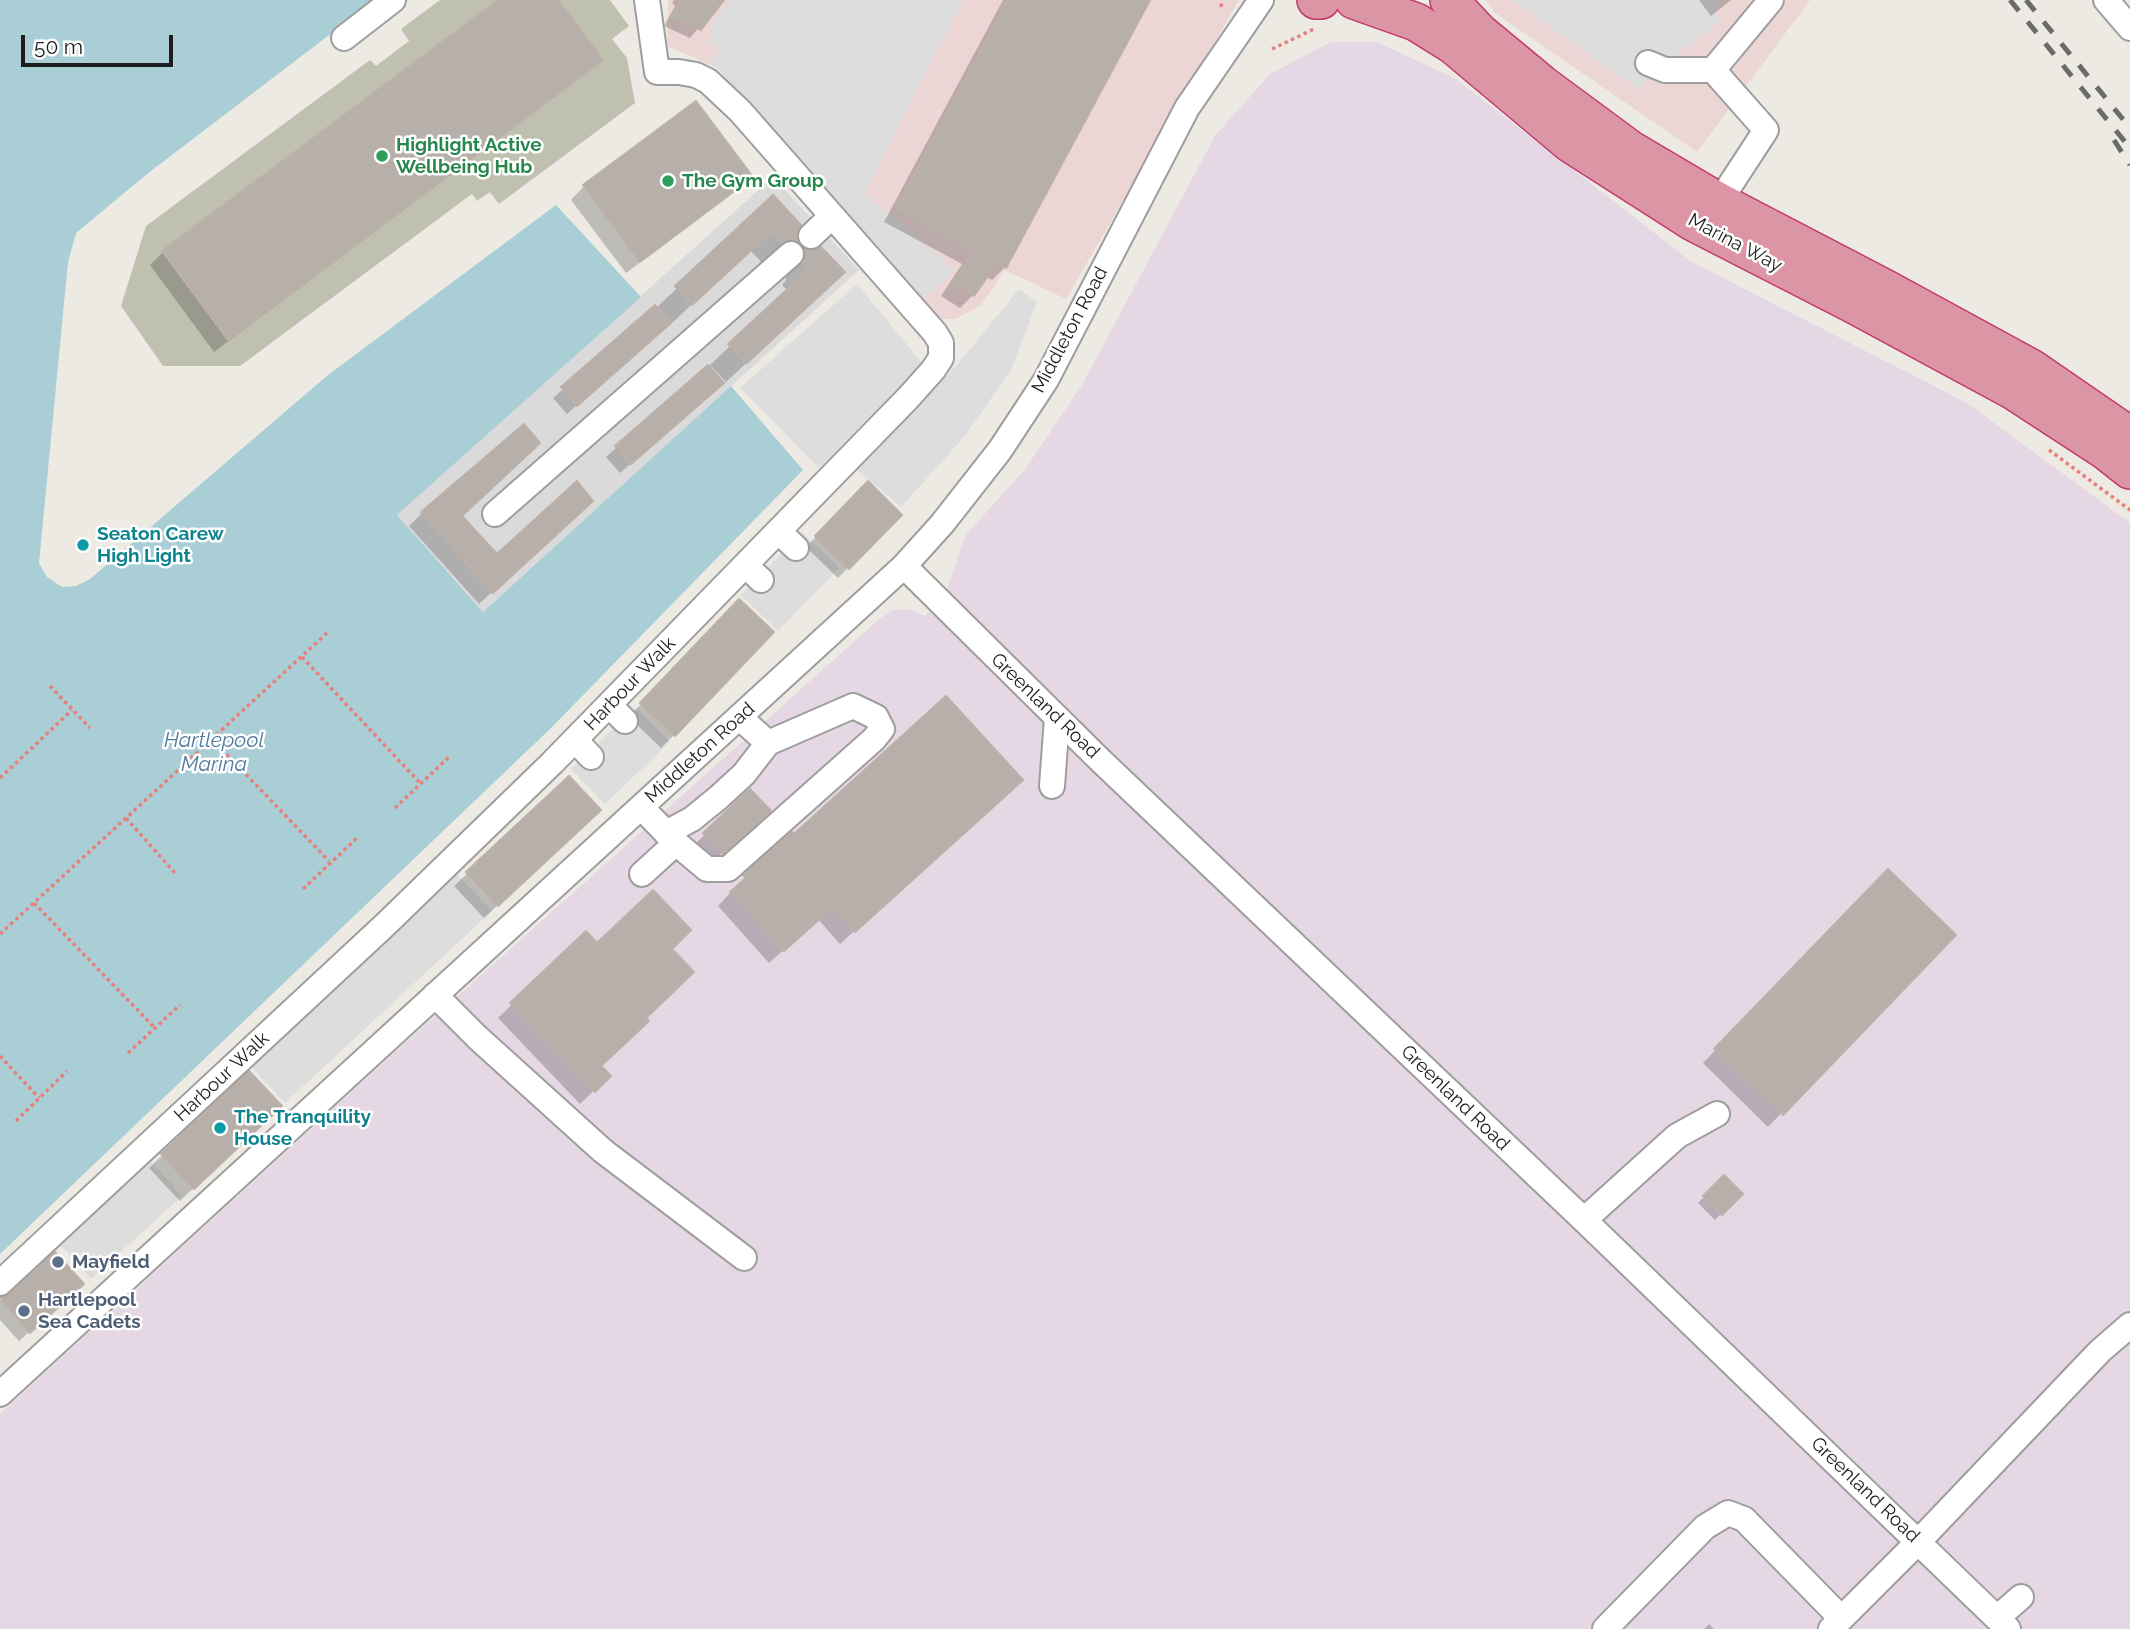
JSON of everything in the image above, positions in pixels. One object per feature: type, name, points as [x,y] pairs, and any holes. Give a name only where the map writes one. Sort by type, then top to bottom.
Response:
[{"type":"highway","name":"Marina Way","points":[[1354,0],[1416,22],[1453,45],[1571,144],[1693,222],[2014,391],[2106,451],[2130,470]]},
{"type":"highway","name":"Marina Way","points":[[1449,0],[1479,32],[1543,85],[1631,150],[1719,202],[2031,368],[2130,436]]},
{"type":"street","points":[[344,38],[393,0]]},
{"type":"street","name":"Harbour Walk","points":[[0,1283],[386,924],[583,748],[753,572],[778,531],[931,373],[941,358],[941,343],[935,333],[740,111],[708,81],[696,75],[657,72],[647,0]]},
{"type":"street","name":"Middleton Road","points":[[0,1394],[904,566],[943,524],[1000,450],[1046,380],[1187,108],[1261,0]]},
{"type":"street","points":[[1713,70],[1771,0]]},
{"type":"street","points":[[1648,63],[1665,70],[1713,70],[1766,130],[1719,202]]},
{"type":"street","points":[[811,236],[831,217]]},
{"type":"street","points":[[495,514],[791,254]]},
{"type":"street","points":[[778,531],[796,548]]},
{"type":"street","name":"Greenland Road","points":[[904,566],[1057,718],[1584,1220],[2002,1624]]},
{"type":"street","points":[[641,807],[671,838],[707,869],[727,869],[882,729],[876,717],[853,706],[768,743],[744,774],[671,838],[642,874]]},
{"type":"street","points":[[739,717],[768,743]]},
{"type":"street","points":[[1052,786],[1057,718]]},
{"type":"street","points":[[435,995],[478,1038],[603,1151],[744,1258]]},
{"type":"street","points":[[1584,1220],[1677,1136],[1717,1114]]},
{"type":"street","points":[[1605,1629],[1705,1527],[1728,1513],[1744,1519],[1836,1623],[1918,1542],[2100,1351],[2130,1325]]},
{"type":"street","points":[[2002,1624],[2021,1597]]},
{"type":"path","points":[[1221,7],[1223,0]]},
{"type":"path","points":[[1272,49],[1310,29],[1320,9]]},
{"type":"path","points":[[0,934],[327,633]]},
{"type":"path","points":[[301,656],[420,783]]},
{"type":"path","points":[[50,686],[90,728]]},
{"type":"path","points":[[0,778],[72,710]]},
{"type":"path","points":[[212,739],[329,861]]},
{"type":"path","points":[[395,808],[451,755]]},
{"type":"path","points":[[126,818],[174,873]]},
{"type":"path","points":[[303,889],[329,861],[357,838]]},
{"type":"path","points":[[34,903],[156,1028]]},
{"type":"path","points":[[128,1053],[180,1005]]},
{"type":"path","points":[[0,1056],[40,1098]]},
{"type":"path","points":[[16,1121],[67,1071]]},
{"type":"shaded area","points":[[440,0],[610,0],[629,26],[612,39],[627,58],[635,103],[499,204],[490,192],[477,201],[472,194],[240,366],[163,366],[121,306],[146,226],[370,60],[376,66],[409,41],[401,29]]},
{"type":"shaded area","points":[[668,0],[1239,0],[1066,299],[1005,270],[981,305],[956,319],[943,319],[925,307],[804,174],[718,68],[667,46]]},
{"type":"shaded area","points":[[730,0],[964,0],[864,193],[955,271],[920,301],[737,87],[711,62],[720,49],[707,43],[715,20]]},
{"type":"shaded area","points":[[1486,0],[1810,0],[1697,152],[1495,13]]},
{"type":"shaded area","points":[[1512,0],[1717,0],[1722,6],[1715,12],[1720,22],[1649,75],[1640,90]]},
{"type":"shaded area","points":[[1331,42],[1377,42],[1456,79],[1692,262],[1967,403],[2130,523],[2130,1629],[0,1629],[0,1414],[403,1045],[876,622],[892,610],[909,609],[925,616],[946,593],[965,536],[1026,468],[1082,385],[1215,136],[1270,74]]},
{"type":"shaded area","points":[[773,177],[859,270],[483,612],[397,515]]},
{"type":"shaded area","points":[[857,284],[923,364],[819,468],[740,388]]},
{"type":"shaded area","points":[[1019,289],[1037,302],[1011,370],[964,437],[901,507],[856,469],[958,364]]},
{"type":"shaded area","points":[[802,532],[839,568],[778,631],[741,595]]},
{"type":"shaded area","points":[[636,707],[670,742],[605,804],[571,769]]},
{"type":"shaded area","points":[[457,874],[492,911],[285,1103],[251,1066]]},
{"type":"shaded area","points":[[148,1158],[182,1196],[91,1279],[57,1241]]},
{"type":"water","name":"Hartlepool Marina","points":[[0,0],[375,0],[147,174],[76,233],[68,262],[39,563],[47,577],[62,587],[76,586],[90,579],[328,375],[556,205],[641,297],[397,515],[483,612],[731,386],[803,470],[551,728],[0,1254]]},
{"type":"building","name":"Highlight Active Wellbeing Hub","points":[[498,0],[558,0],[603,60],[228,340],[162,251]]},
{"type":"building","points":[[681,0],[724,0],[701,30],[672,17]]},
{"type":"building","points":[[1008,0],[1150,0],[1006,268],[997,263],[974,296],[953,282],[974,250],[896,209]]},
{"type":"building","name":"The Gym Group","points":[[696,101],[753,177],[640,262],[583,185]]},
{"type":"building","points":[[773,195],[801,225],[797,232],[797,241],[789,239],[781,243],[771,232],[692,305],[675,286]]},
{"type":"building","points":[[821,247],[845,272],[747,363],[728,344],[807,271],[801,265],[805,258],[805,249],[814,251]]},
{"type":"building","points":[[655,305],[671,323],[577,406],[561,387]]},
{"type":"building","points":[[708,365],[724,383],[631,464],[615,446]]},
{"type":"building","points":[[524,424],[540,443],[462,516],[497,554],[577,481],[593,501],[493,593],[421,512]]},
{"type":"building","points":[[868,481],[902,515],[849,569],[815,536]]},
{"type":"building","points":[[739,599],[774,632],[675,736],[640,703]]},
{"type":"building","points":[[946,696],[1023,780],[855,932],[832,908],[784,951],[730,892],[746,878],[743,875],[792,832],[794,834]]},
{"type":"building","points":[[569,776],[601,810],[498,906],[466,872]]},
{"type":"building","points":[[750,789],[771,811],[723,854],[703,833]]},
{"type":"building","points":[[1888,869],[1956,935],[1783,1115],[1714,1049]]},
{"type":"building","points":[[653,890],[691,930],[672,949],[694,972],[646,1018],[649,1021],[601,1066],[611,1076],[595,1092],[510,1003],[586,931],[597,943]]},
{"type":"building","name":"The Tranquility House","points":[[249,1071],[282,1106],[194,1189],[161,1154]]},
{"type":"building","points":[[1724,1175],[1743,1194],[1722,1215],[1703,1196]]},
{"type":"building","points":[[55,1252],[84,1284],[30,1333],[0,1297],[10,1294]]},
{"type":"railway","points":[[2010,0],[2130,148]]},
{"type":"railway","points":[[2026,0],[2130,128]]},
{"type":"railway","points":[[2114,140],[2130,165]]},
{"type":"place","name":"Highlight Active Wellbeing Hub","points":[[382,156]]},
{"type":"place","name":"The Gym Group","points":[[668,181]]},
{"type":"place","name":"Seaton Carew High Light","points":[[83,545]]},
{"type":"place","name":"The Tranquility House","points":[[220,1128]]},
{"type":"place","name":"Mayfield","points":[[58,1262]]},
{"type":"place","name":"Hartlepool Sea Cadets","points":[[24,1311]]}]
